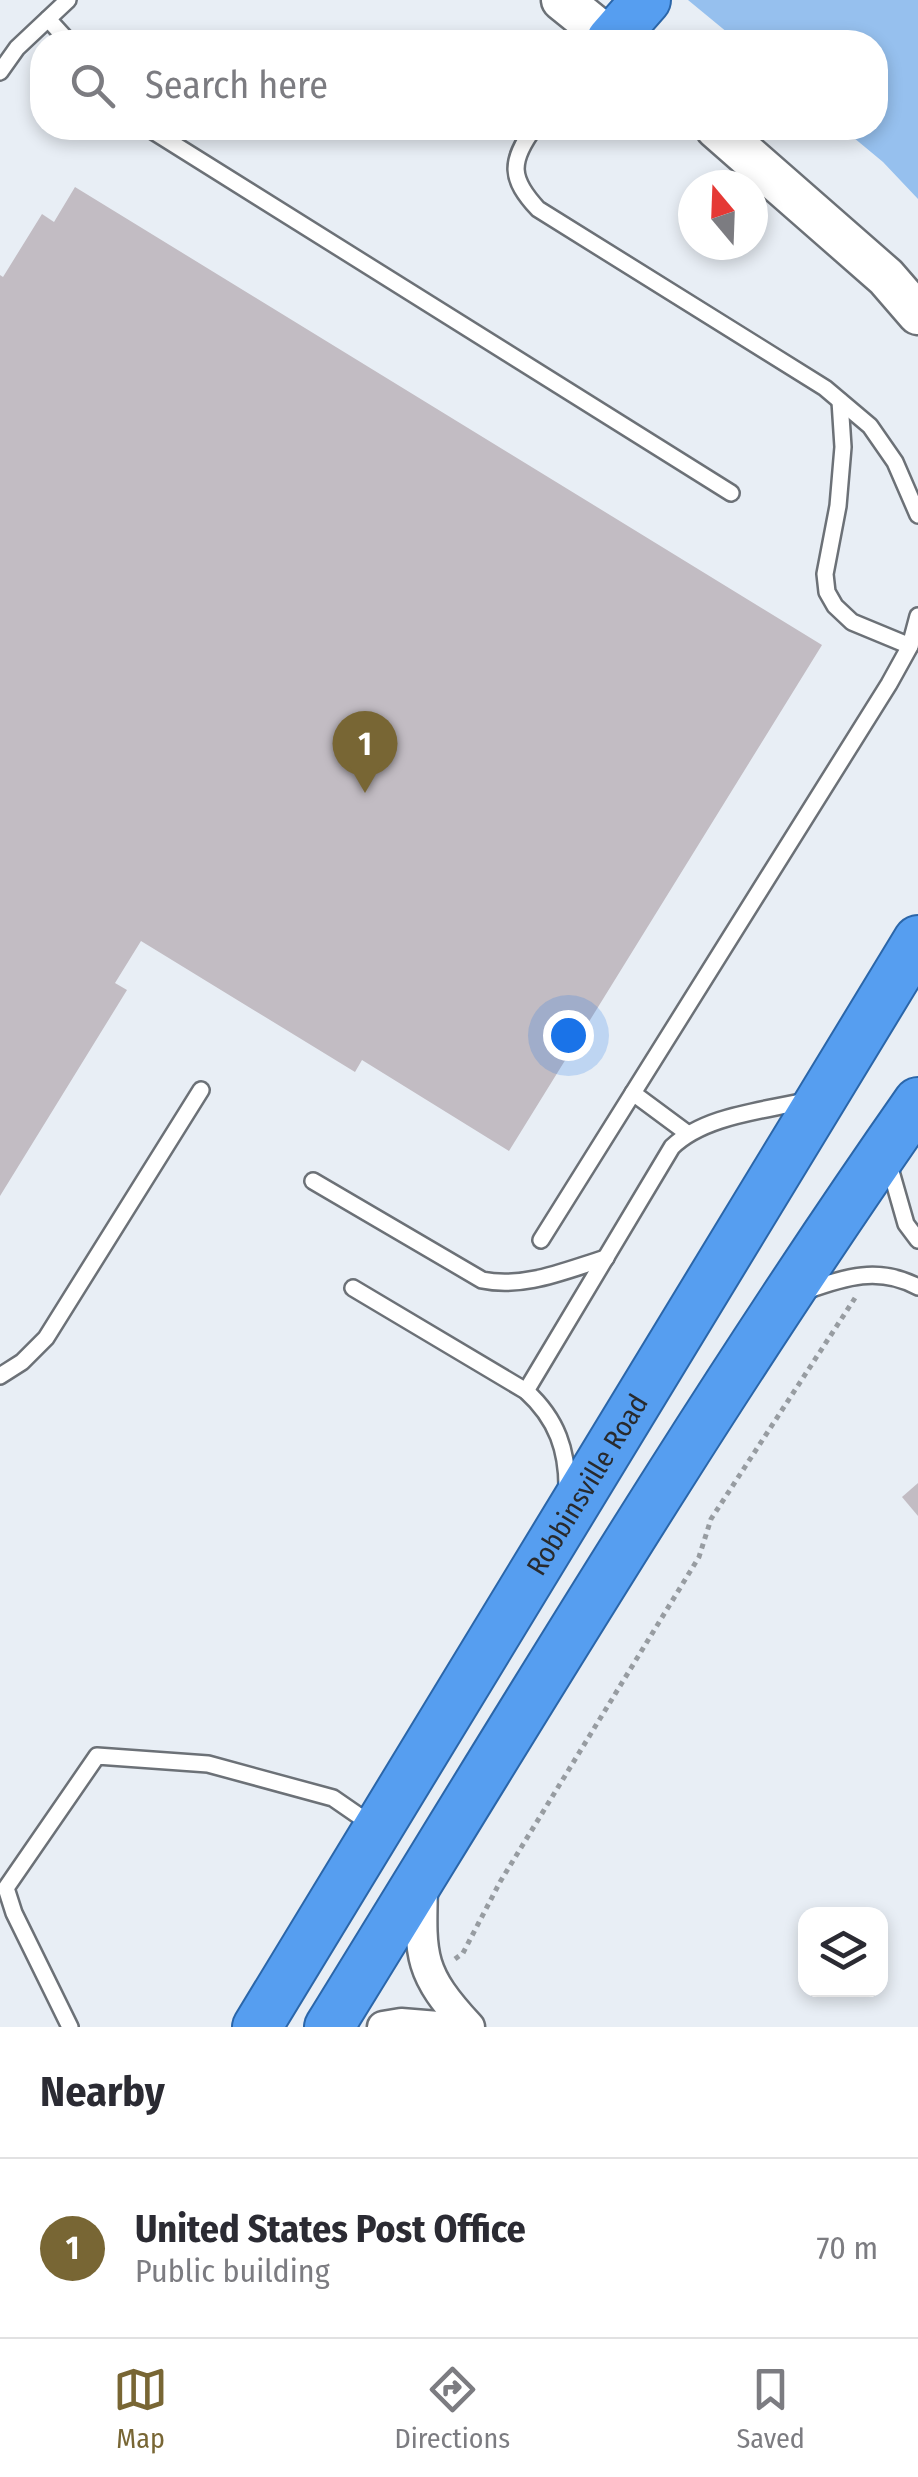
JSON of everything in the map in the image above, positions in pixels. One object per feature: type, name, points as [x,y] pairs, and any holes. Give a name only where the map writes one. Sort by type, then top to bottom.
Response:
[{"type":"highway","points":[[621,30],[646,0]]},
{"type":"highway","name":"Robbinsville Road","points":[[256,2027],[918,940]]},
{"type":"highway","points":[[329,2027],[783,1298],[918,1102]]},
{"type":"highway","points":[[312,2027],[317,2004],[383,1886],[378,1830]]},
{"type":"main road","points":[[562,0],[597,30]]},
{"type":"main road","points":[[730,140],[886,278],[918,314]]},
{"type":"street","points":[[422,1877],[420,1945],[429,1978],[469,2027]]},
{"type":"street","points":[[383,2027],[438,2027]]},
{"type":"lane","points":[[37,30],[68,0]]},
{"type":"lane","points":[[48,19],[59,30]]},
{"type":"lane","points":[[0,72],[30,36]]},
{"type":"lane","points":[[167,140],[731,493]]},
{"type":"lane","points":[[525,140],[514,170],[521,191],[538,209],[824,388],[870,426],[887,450],[918,516]]},
{"type":"lane","points":[[840,401],[844,448],[825,574],[826,592],[852,622],[910,646]]},
{"type":"lane","points":[[541,1240],[910,646],[918,616]]},
{"type":"lane","points":[[0,1376],[22,1362],[46,1338],[201,1090]]},
{"type":"lane","points":[[633,1093],[687,1133]]},
{"type":"lane","points":[[526,1391],[672,1147],[687,1133],[822,1097]]},
{"type":"lane","points":[[885,1150],[906,1224],[918,1240]]},
{"type":"lane","points":[[313,1181],[482,1280],[504,1285],[534,1280],[606,1258]]},
{"type":"lane","points":[[783,1298],[842,1278],[872,1273],[918,1287]]},
{"type":"lane","points":[[352,1288],[526,1391],[544,1408],[557,1427],[567,1470],[566,1516]]},
{"type":"lane","points":[[70,2027],[14,1913],[6,1888],[98,1756],[208,1764],[334,1798],[378,1830]]},
{"type":"path","points":[[449,1963],[462,1953],[500,1882],[699,1557],[711,1519],[858,1293]]},
{"type":"shaded area","points":[[688,0],[918,0],[918,199],[856,140],[888,140],[888,30],[724,30]]},
{"type":"building","points":[[75,187],[822,645],[509,1151],[362,1060],[355,1072],[141,941],[115,983],[127,990],[0,1196],[0,275],[3,277],[42,214],[54,222]]},
{"type":"building","points":[[918,1483],[918,1516],[902,1497]]},
{"type":"place","name":"United States Post Office","points":[[365,793]]}]
